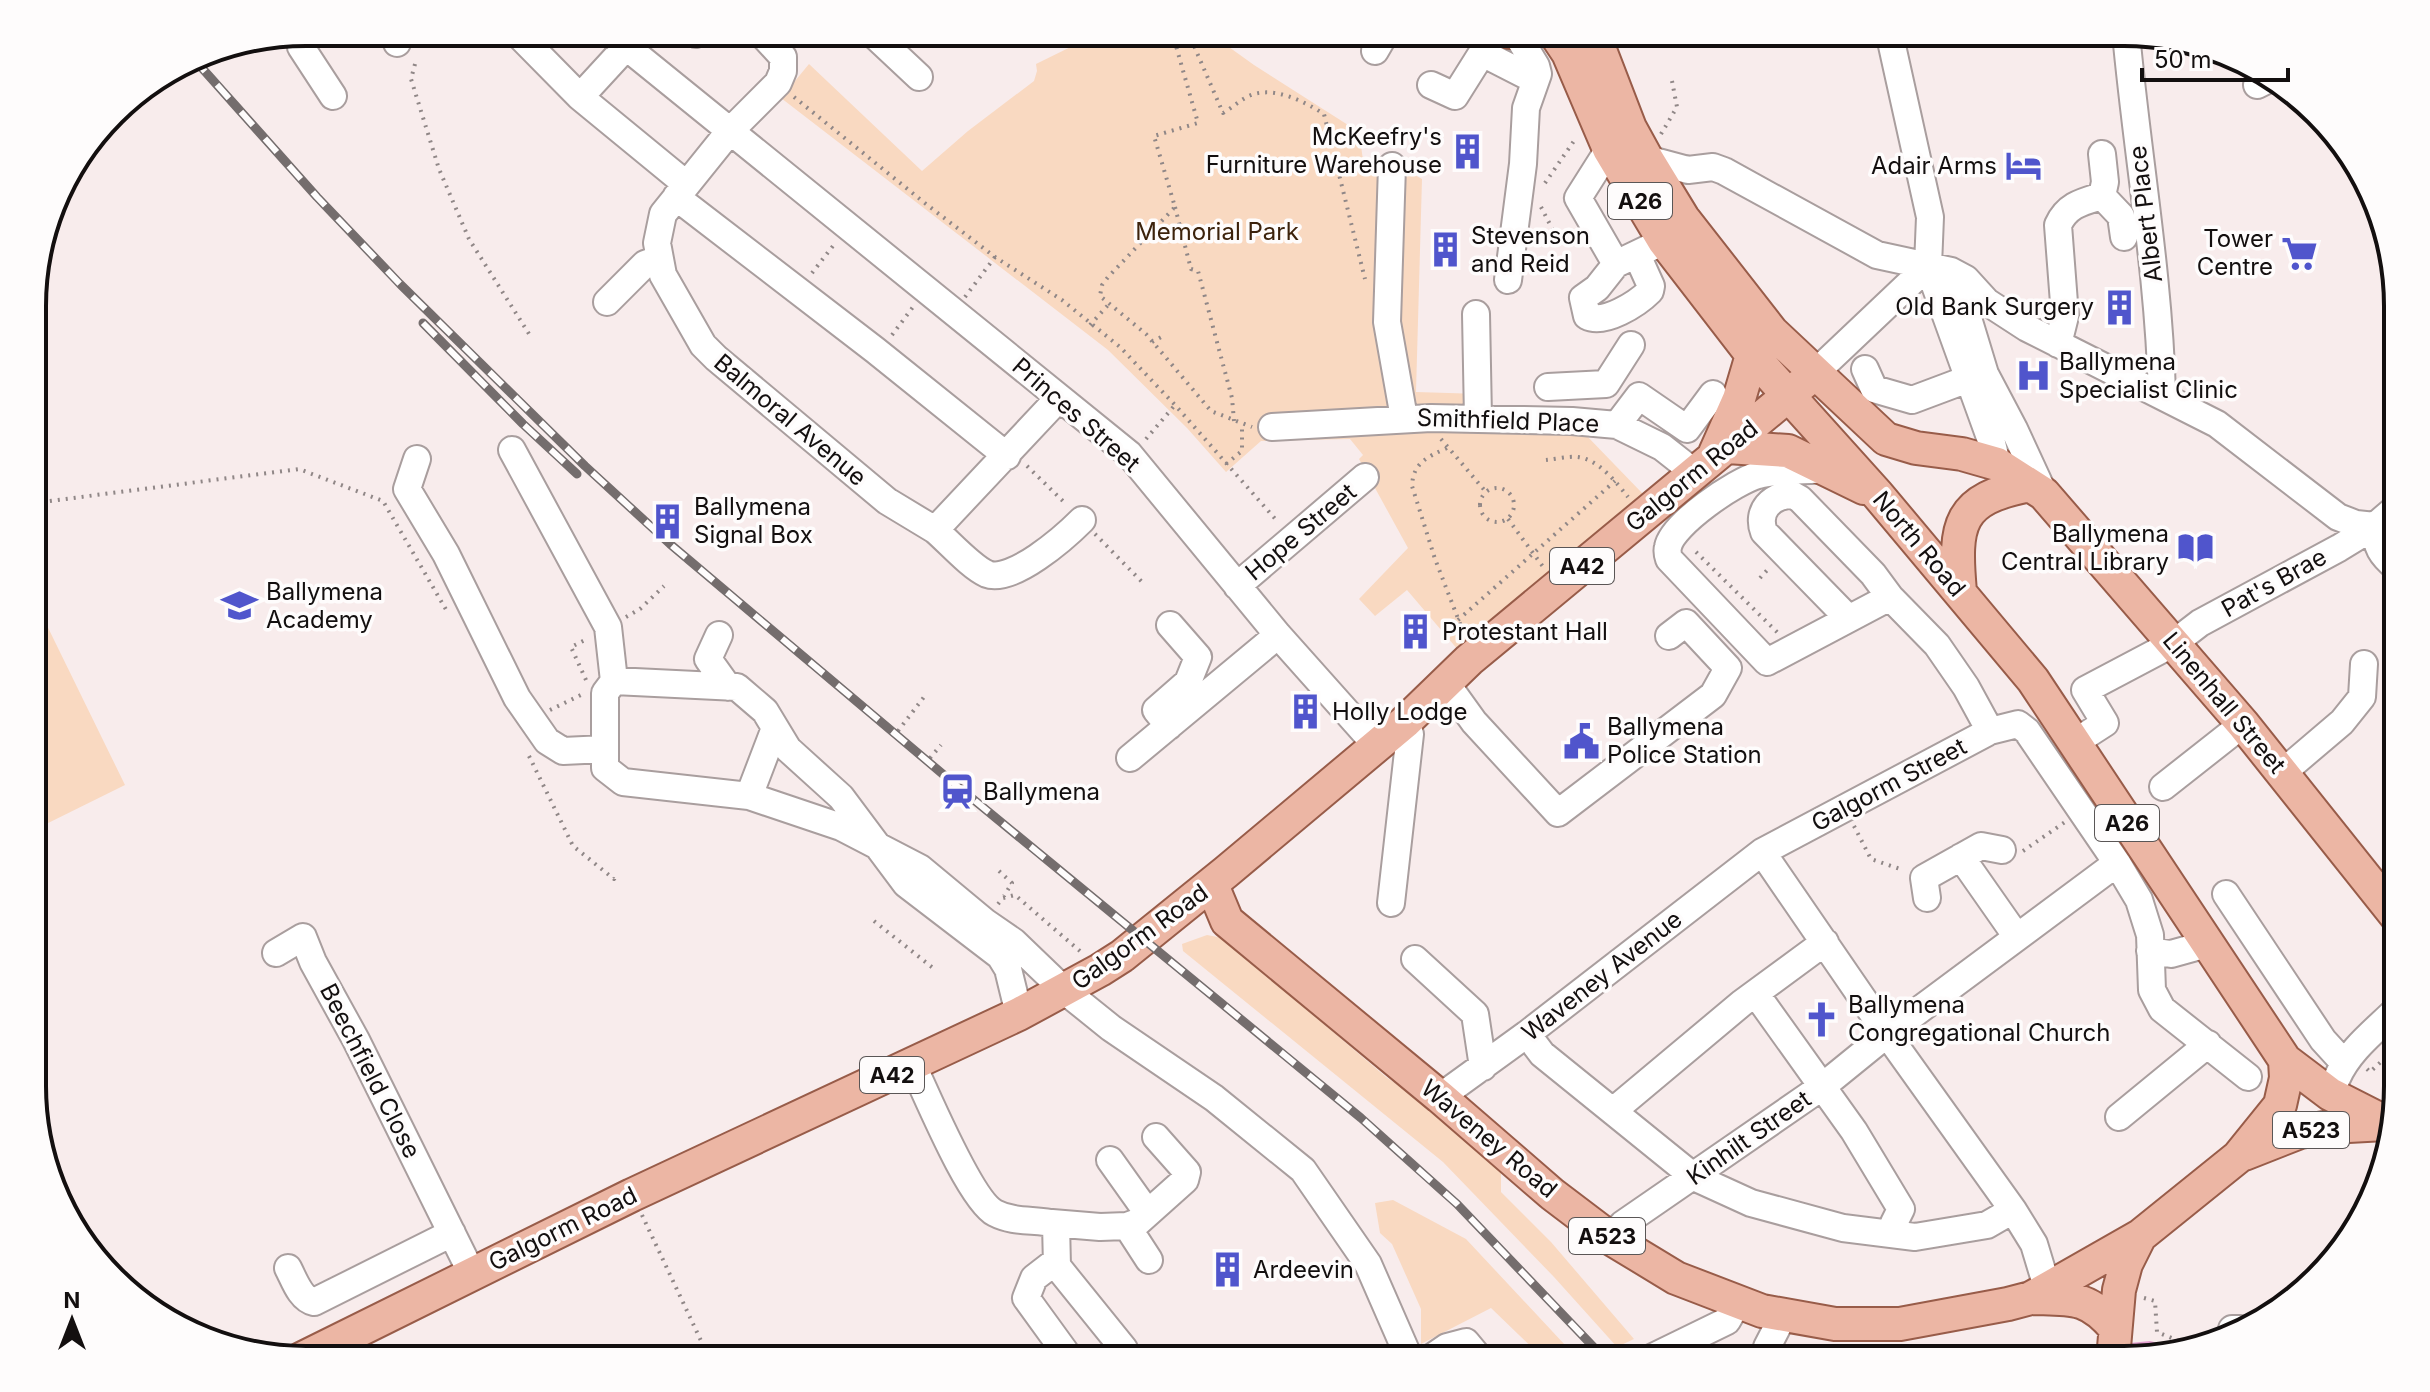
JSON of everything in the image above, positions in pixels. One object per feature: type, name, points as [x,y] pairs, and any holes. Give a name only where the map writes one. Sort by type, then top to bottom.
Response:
[{"type":"main road","name":"North Road","points":[[1563,46],[1609,149],[1639,253],[1752,355],[1878,495],[2033,680],[2285,1060]]},
{"type":"main road","name":"A26","points":[[1598,46],[1630,128],[1683,218],[1752,310],[1814,374],[1886,439],[1997,464],[2037,489]]},
{"type":"main road","points":[[1712,459],[1739,399],[1752,355]]},
{"type":"main road","name":"A42","points":[[1789,396],[1814,374]]},
{"type":"main road","name":"Galgorm Road","points":[[327,1346],[632,1195],[913,1066],[1065,991],[1100,970],[1212,885],[1405,722],[1469,660],[1789,396]]},
{"type":"main road","points":[[1712,459],[1788,451],[1878,495]]},
{"type":"main road","points":[[1960,592],[1957,550],[1960,531],[1968,513],[1980,501],[1994,494],[2037,489]]},
{"type":"main road","name":"Linenhall Street","points":[[2037,489],[2243,724],[2383,899]]},
{"type":"main road","name":"Waveney Road","points":[[1212,885],[1227,921]]},
{"type":"main road","name":"Waveney Road","points":[[1180,911],[1227,921],[1552,1194],[1610,1238],[1676,1278],[1738,1302],[1783,1316],[1835,1324],[1900,1324],[2039,1293],[2140,1236]]},
{"type":"main road","name":"A26","points":[[2285,1060],[2330,1094],[2382,1120]]},
{"type":"main road","name":"A523","points":[[2114,1343],[2119,1290],[2126,1264],[2140,1236],[2238,1157],[2280,1105],[2286,1078],[2285,1060]]},
{"type":"main road","name":"A523","points":[[2238,1157],[2300,1132],[2381,1124]]},
{"type":"main road","points":[[2039,1293],[2084,1301],[2101,1311],[2114,1343]]},
{"type":"street","points":[[301,46],[333,96]]},
{"type":"street","points":[[530,46],[681,191],[799,291],[1007,456]]},
{"type":"street","points":[[580,97],[613,46]]},
{"type":"street","name":"Princes Street","points":[[625,46],[1129,454],[1278,635],[1377,746]]},
{"type":"street","points":[[773,46],[783,57],[783,71],[778,83]]},
{"type":"street","points":[[886,46],[919,77]]},
{"type":"street","points":[[1431,85],[1455,96],[1484,46]]},
{"type":"street","points":[[1491,46],[1535,80]]},
{"type":"street","points":[[1508,280],[1523,164],[1526,108],[1538,74],[1524,46]]},
{"type":"street","points":[[1892,46],[1930,217],[1928,266],[1997,464]]},
{"type":"street","name":"Albert Place","points":[[2127,46],[2151,233],[2162,395]]},
{"type":"street","name":"Balmoral Avenue","points":[[778,83],[729,132],[663,214],[658,238],[663,275],[703,345],[887,501],[935,530],[984,572],[1003,576],[1019,569],[1067,535],[1082,520]]},
{"type":"street","points":[[1609,149],[1578,198],[1639,253]]},
{"type":"street","points":[[2102,154],[2105,182],[2102,196]]},
{"type":"street","points":[[1647,159],[1688,170],[1713,167],[1724,171],[1877,255],[1951,271],[1966,279],[1987,302],[2027,328],[2217,424],[2338,517],[2356,524],[2375,526],[2376,541],[2383,556]]},
{"type":"street","points":[[1392,166],[1387,322],[1404,418]]},
{"type":"street","points":[[2102,196],[2121,216],[2114,238],[2151,233]]},
{"type":"street","points":[[2058,344],[2065,316],[2058,225],[2074,205],[2102,196]]},
{"type":"street","points":[[607,302],[645,264],[659,259]]},
{"type":"street","points":[[1814,374],[1928,266]]},
{"type":"street","points":[[1928,266],[1961,295],[1985,374],[2014,429],[2037,489]]},
{"type":"street","points":[[1889,303],[1906,299],[1925,301],[1943,310]]},
{"type":"street","points":[[1476,314],[1478,418]]},
{"type":"street","points":[[1976,346],[2002,328],[2027,328]]},
{"type":"street","points":[[1572,421],[1559,386],[1606,384],[1631,345]]},
{"type":"street","points":[[1865,369],[1874,389],[1912,400],[1968,379]]},
{"type":"street","points":[[1617,425],[1639,396],[1687,429],[1713,394]]},
{"type":"street","points":[[935,530],[1059,398]]},
{"type":"street","name":"Smithfield Place","points":[[1272,427],[1404,418],[1572,421],[1617,425],[1662,447],[1712,459]]},
{"type":"street","points":[[512,450],[608,627],[614,681],[605,693],[605,768],[623,782],[749,796],[841,827],[920,868],[1014,942],[1065,991],[1111,1028],[1214,1098],[1303,1170],[1368,1264],[1404,1345]]},
{"type":"street","points":[[417,459],[407,489],[446,554],[517,698],[547,741],[563,751],[605,749]]},
{"type":"street","points":[[1826,469],[1758,475],[1737,484],[1706,505],[1677,533],[1667,549],[1669,559],[1767,662],[1890,597]]},
{"type":"street","name":"Hope Street","points":[[1237,586],[1365,477]]},
{"type":"street","points":[[1848,618],[1764,532],[1760,519],[1762,512],[1776,498],[1793,495],[1800,499],[1873,574],[1890,597],[1937,645],[1966,687],[1990,731]]},
{"type":"street","name":"Pat's Brae","points":[[2174,643],[2200,623],[2339,548],[2383,519]]},
{"type":"street","points":[[1446,683],[1474,722],[1558,813],[1713,695],[1728,668],[1686,623],[1669,636]]},
{"type":"street","points":[[1169,726],[1156,710],[1188,682],[1198,657],[1170,625]]},
{"type":"street","points":[[719,635],[708,659],[728,687]]},
{"type":"street","points":[[1130,758],[1278,635]]},
{"type":"street","points":[[2074,743],[2105,723],[2085,690],[2174,643]]},
{"type":"street","points":[[2282,773],[2342,722],[2362,697],[2364,664]]},
{"type":"street","points":[[614,681],[737,687],[750,697],[765,711],[788,749],[841,797],[906,884],[1000,956],[1008,969],[1019,1014]]},
{"type":"street","points":[[1391,903],[1410,734],[1405,722]]},
{"type":"street","name":"Galgorm Street","points":[[1762,852],[1990,731],[2018,724],[2027,731],[2080,811]]},
{"type":"street","points":[[2163,787],[2243,724]]},
{"type":"street","points":[[749,796],[775,728]]},
{"type":"street","points":[[2080,811],[2139,900],[2150,935],[2152,990],[2162,1009],[2248,1077]]},
{"type":"street","points":[[1925,888],[1961,857],[1981,846],[2011,852]]},
{"type":"street","points":[[1762,852],[2013,1210],[2034,1244],[2039,1293]]},
{"type":"street","name":"Waveney Avenue","points":[[1440,1097],[1527,1034],[1762,852]]},
{"type":"street","points":[[1961,857],[2017,937]]},
{"type":"street","name":"Kinhilt Street","points":[[1610,1238],[1623,1224],[1823,1086],[1887,1034],[2117,863]]},
{"type":"street","points":[[2226,894],[2323,1040],[2344,1063]]},
{"type":"street","name":"Beechfield Close","points":[[276,953],[303,937],[472,1274]]},
{"type":"street","points":[[1613,1111],[1825,942]]},
{"type":"street","points":[[2150,951],[2171,954],[2207,944]]},
{"type":"street","points":[[1415,959],[1475,1014],[1483,1067]]},
{"type":"street","points":[[1756,994],[1854,1131],[1901,1209],[1894,1223],[1893,1234]]},
{"type":"street","points":[[2330,1094],[2344,1063],[2383,1023]]},
{"type":"street","points":[[1527,1034],[1542,1054],[1694,1177],[1751,1203],[1843,1228],[1915,1237],[1987,1225],[2013,1210]]},
{"type":"street","points":[[2119,1117],[2208,1044]]},
{"type":"street","points":[[913,1066],[974,1189],[987,1208],[995,1213],[1026,1222],[1100,1227],[1137,1219],[1185,1180],[1187,1172],[1156,1137]]},
{"type":"street","points":[[1110,1160],[1137,1219],[1149,1260]]},
{"type":"street","points":[[1052,1223],[1057,1228],[1057,1266],[1113,1346]]},
{"type":"street","points":[[288,1268],[303,1294],[314,1302],[452,1233]]},
{"type":"street","points":[[1056,1261],[1034,1278],[1026,1298],[1061,1346]]},
{"type":"street","points":[[1677,1345],[1727,1321],[1738,1302]]},
{"type":"street","points":[[1768,1345],[1783,1316]]},
{"type":"path","points":[[1176,46],[1198,123],[1154,136],[1175,207],[1188,270],[1198,271],[1232,398],[1234,422]]},
{"type":"path","points":[[1194,46],[1223,113],[1252,94],[1274,94],[1302,100],[1324,114],[1365,281]]},
{"type":"path","points":[[415,64],[411,79],[445,183],[469,239],[531,337]]},
{"type":"path","points":[[1647,159],[1677,107],[1672,81]]},
{"type":"path","points":[[778,83],[995,257],[1062,300],[1120,347],[1293,538]]},
{"type":"path","points":[[1542,187],[1594,113]]},
{"type":"path","points":[[1541,198],[1541,210],[1556,236]]},
{"type":"path","points":[[1175,207],[1102,285],[1100,296],[1152,342],[1211,411],[1242,425],[1272,427]]},
{"type":"path","points":[[799,291],[847,227]]},
{"type":"path","points":[[953,312],[995,257]]},
{"type":"path","points":[[879,353],[925,290]]},
{"type":"path","points":[[1090,325],[1109,304]]},
{"type":"path","points":[[1152,342],[1163,336]]},
{"type":"path","points":[[1129,454],[1154,432],[1175,405]]},
{"type":"path","points":[[1431,418],[1447,448],[1486,492]]},
{"type":"path","points":[[1226,464],[1242,451],[1242,425]]},
{"type":"path","points":[[1447,448],[1417,465],[1412,475],[1412,486],[1466,640]]},
{"type":"path","points":[[1546,460],[1578,457],[1592,462],[1615,481],[1632,502]]},
{"type":"path","points":[[46,501],[299,469],[383,501],[449,615]]},
{"type":"path","points":[[1458,620],[1615,481]]},
{"type":"path","points":[[1503,489],[1512,497],[1514,509],[1508,519],[1498,523],[1484,516],[1480,506],[1486,492],[1503,489]]},
{"type":"path","points":[[1508,519],[1547,572]]},
{"type":"path","points":[[1677,533],[1793,648]]},
{"type":"path","points":[[898,731],[927,693]]},
{"type":"path","points":[[930,758],[941,745]]},
{"type":"path","points":[[525,747],[573,846],[614,879],[617,875]]},
{"type":"path","points":[[1845,810],[1871,859],[1925,888]]},
{"type":"path","points":[[2011,852],[2080,811]]},
{"type":"path","points":[[985,922],[1012,883],[999,871]]},
{"type":"path","points":[[1003,898],[1015,895],[1100,970]]},
{"type":"path","points":[[874,921],[933,968]]},
{"type":"path","points":[[632,1195],[703,1346]]},
{"type":"path","points":[[2119,1290],[2155,1301],[2157,1332],[2177,1340]]},
{"type":"green space","name":"Memorial Park","points":[[1073,46],[1228,46],[1359,132],[1363,160],[1380,156],[1422,179],[1416,392],[1481,394],[1481,431],[1585,434],[1643,494],[1459,651],[1407,590],[1375,616],[1359,599],[1408,548],[1359,459],[1363,455],[1350,439],[1261,441],[1226,472],[1187,428],[1108,350],[781,98],[809,64],[922,171],[1034,81],[1036,64]]},
{"type":"green space","points":[[46,624],[125,785],[46,824]]},
{"type":"green space","points":[[1207,935],[1223,938],[1386,1077],[1432,1108],[1501,1165],[1501,1192],[1551,1242],[1634,1339],[1615,1345],[1443,1162],[1183,951],[1182,944]]},
{"type":"green space","points":[[1393,1200],[1466,1239],[1565,1345],[1530,1345],[1491,1308],[1421,1344],[1421,1309],[1392,1244],[1380,1233],[1375,1203]]},
{"type":"shaded area","points":[[2150,1341],[2158,1343],[2141,1345],[2110,1345]]},
{"type":"railway","points":[[202,68],[400,284],[585,466],[670,544],[951,781],[1361,1118],[1457,1204],[1592,1345]]},
{"type":"railway","points":[[423,323],[577,474]]},
{"type":"place","name":"McKeefry's Furniture Warehouse","points":[[1468,151]]},
{"type":"place","name":"Adair Arms","points":[[2023,166]]},
{"type":"place","name":"Stevenson and Reid","points":[[1445,250]]},
{"type":"place","name":"Tower Centre","points":[[2299,253]]},
{"type":"place","name":"Old Bank Surgery","points":[[2120,307]]},
{"type":"place","name":"Ballymena Specialist Clinic","points":[[2033,376]]},
{"type":"place","name":"Ballymena Signal Box","points":[[668,521]]},
{"type":"place","name":"Ballymena Central Library","points":[[2195,548]]},
{"type":"place","name":"Ballymena Academy","points":[[240,606]]},
{"type":"place","name":"Protestant Hall","points":[[1416,632]]},
{"type":"place","name":"Holly Lodge","points":[[1306,712]]},
{"type":"place","name":"Ballymena Police Station","points":[[1581,741]]},
{"type":"place","name":"Ballymena","points":[[957,792]]},
{"type":"place","name":"Ballymena Congregational Church","points":[[1822,1019]]},
{"type":"place","name":"Ardeevin","points":[[1227,1270]]}]
